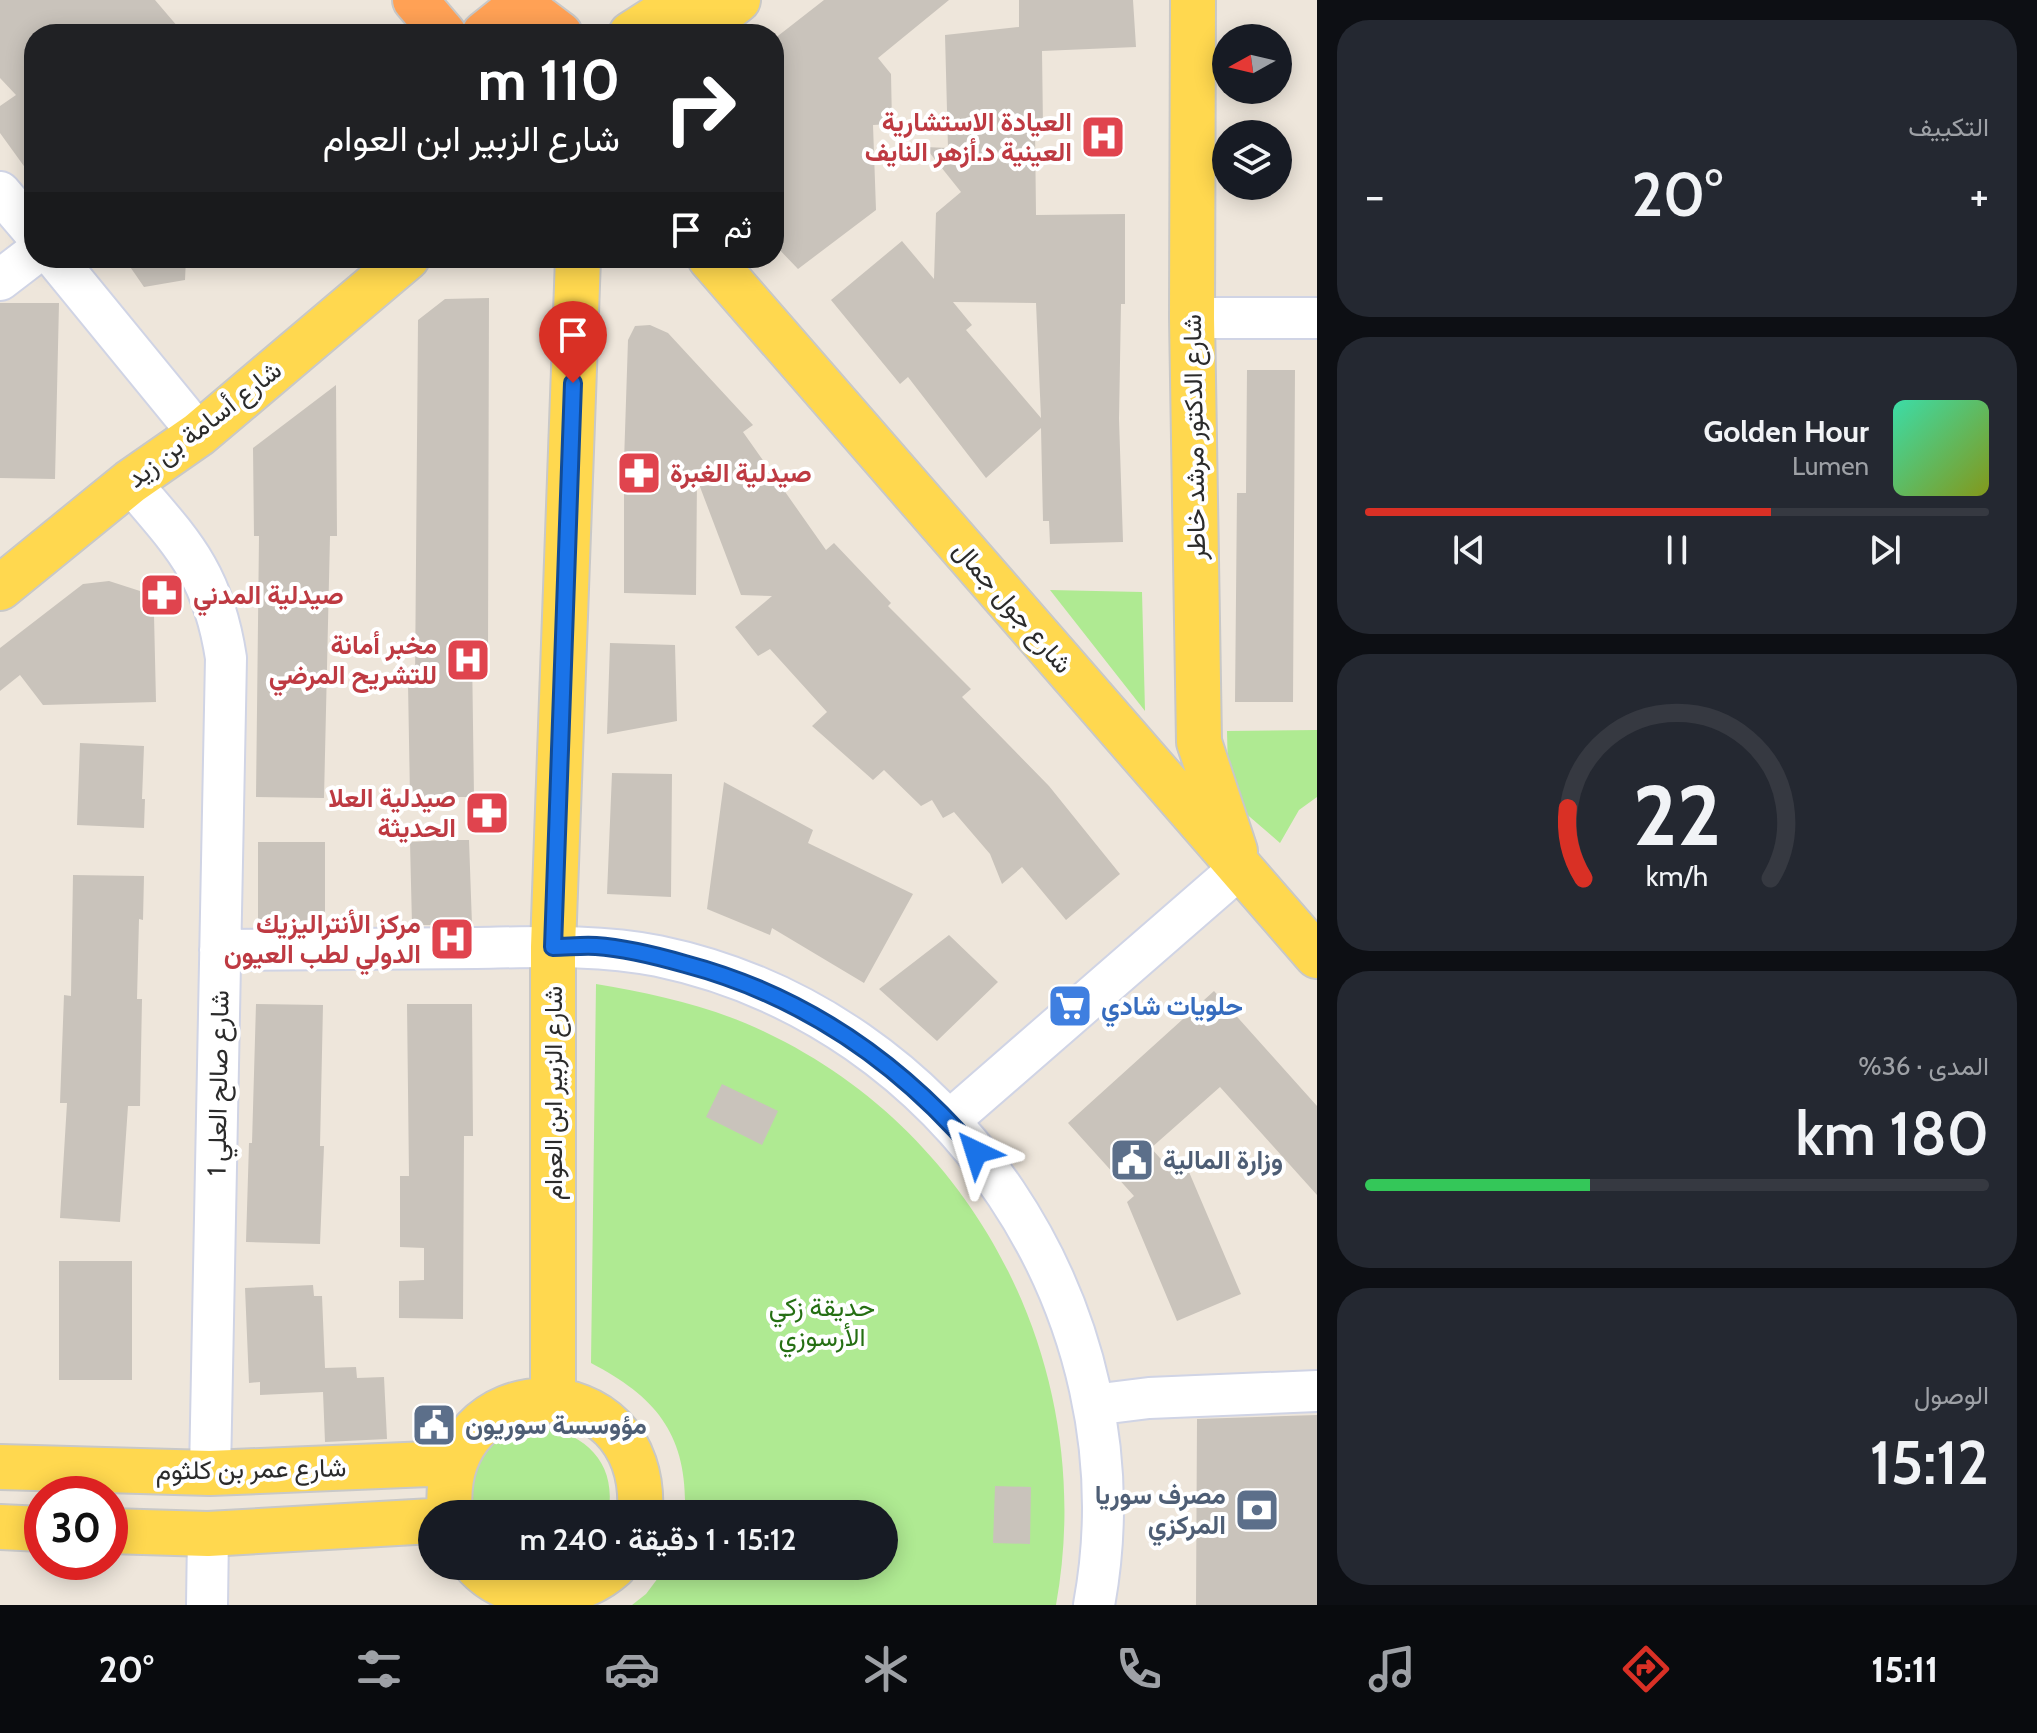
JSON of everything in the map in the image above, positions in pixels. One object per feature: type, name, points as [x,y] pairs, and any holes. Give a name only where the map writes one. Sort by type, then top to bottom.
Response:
[{"type":"highway","points":[[415,0],[435,24]]},
{"type":"highway","points":[[495,24],[518,2],[547,24]]},
{"type":"main road","points":[[647,24],[684,0]]},
{"type":"main road","points":[[708,24],[738,0]]},
{"type":"main road","name":"شارع الدكتور مرشد خاطر","points":[[1193,0],[1192,318],[1199,742],[1240,868]]},
{"type":"main road","name":"شارع أسامة بن زيد","points":[[0,588],[130,482],[199,434],[395,268]]},
{"type":"main road","name":"شارع الزبير ابن العوام","points":[[553,1400],[553,947],[578,268]]},
{"type":"main road","name":"شارع جول جمال","points":[[719,268],[1317,956]]},
{"type":"main road","points":[[449,1500],[453,1463],[469,1435],[493,1414],[522,1402],[553,1400],[578,1405],[602,1418],[621,1435],[635,1461],[642,1489],[641,1500]]},
{"type":"main road","name":"شارع عمر بن كلثوم","points":[[0,1467],[210,1473],[453,1463]]},
{"type":"main road","points":[[128,1532],[208,1534],[418,1522]]},
{"type":"main road","points":[[0,1527],[24,1528]]},
{"type":"main road","points":[[496,1580],[504,1586],[561,1599],[596,1580]]},
{"type":"street","points":[[0,192],[24,220]]},
{"type":"street","points":[[0,213],[24,226]]},
{"type":"street","points":[[0,280],[24,262]]},
{"type":"street","points":[[63,268],[199,434]]},
{"type":"street","points":[[1192,318],[1317,318]]},
{"type":"street","name":"شارع صالح العلي 1","points":[[130,482],[188,551],[208,586],[221,622],[226,658],[210,1473]]},
{"type":"street","points":[[949,1121],[1240,868]]},
{"type":"street","points":[[220,950],[596,946],[659,956],[721,974],[780,998],[837,1028],[890,1066],[949,1121],[996,1176],[1048,1266],[1073,1325],[1101,1451],[1103,1515],[1099,1580],[1094,1605]]},
{"type":"street","points":[[1093,1405],[1149,1398],[1317,1391]]},
{"type":"street","points":[[207,1605],[208,1534]]},
{"type":"green space","points":[[1050,590],[1142,592],[1145,711]]},
{"type":"green space","points":[[1317,730],[1317,797],[1299,810],[1280,843],[1243,811],[1228,771],[1227,731]]},
{"type":"green space","name":"حديقة زكي الأرسوزي","points":[[596,984],[682,1002],[724,1015],[765,1032],[841,1076],[908,1132],[963,1197],[1007,1269],[1039,1348],[1059,1432],[1064,1518],[1056,1605],[632,1605],[656,1580],[898,1580],[898,1500],[685,1500],[681,1462],[664,1422],[634,1390],[591,1363]]},
{"type":"green space","points":[[537,1426],[554,1429],[583,1443],[603,1465],[610,1500],[471,1500],[472,1480],[482,1455],[489,1447],[517,1431]]},
{"type":"building","points":[[0,0],[155,0],[175,24],[24,24],[24,166],[0,133],[0,106],[16,95],[0,78]]},
{"type":"building","points":[[824,0],[949,0],[878,58],[891,74],[892,124],[873,125],[876,210],[798,269],[784,254],[784,31]]},
{"type":"building","points":[[1019,0],[1133,0],[1136,47],[1042,51],[1043,128],[1035,128],[1036,215],[1125,214],[1125,304],[1121,304],[1119,419],[1123,542],[1050,544],[1049,521],[1043,521],[1041,428],[986,478],[908,377],[900,384],[831,300],[902,241],[934,279],[936,213],[961,192],[925,147],[948,148],[945,35],[1019,27]],"holes":[[[953,302],[1036,303],[1041,418],[966,330],[972,325]]]},
{"type":"building","points":[[131,268],[186,268],[185,280],[144,287]]},
{"type":"building","points":[[489,298],[488,652],[472,652],[474,797],[410,797],[408,683],[415,683],[418,320],[445,299]]},
{"type":"building","points":[[0,303],[59,303],[55,479],[0,478]]},
{"type":"building","points":[[650,325],[668,333],[753,425],[743,432],[826,550],[834,543],[891,603],[888,606],[971,689],[962,697],[1049,786],[1120,874],[1066,920],[1022,867],[1002,884],[990,854],[954,812],[943,818],[932,800],[921,806],[884,770],[873,780],[812,726],[827,712],[770,649],[758,656],[735,627],[772,596],[741,595],[697,479],[696,595],[624,593],[628,340],[635,326]]},
{"type":"building","points":[[1247,370],[1295,370],[1293,702],[1235,702],[1237,493],[1246,493]]},
{"type":"building","points":[[336,385],[337,536],[330,536],[324,798],[256,797],[259,536],[254,536],[253,448]]},
{"type":"building","points":[[109,581],[140,591],[154,615],[156,702],[43,705],[20,675],[0,691],[0,648],[83,584]]},
{"type":"building","points":[[610,643],[675,645],[677,721],[607,734]]},
{"type":"building","points":[[80,743],[144,746],[144,828],[77,825]]},
{"type":"building","points":[[612,773],[672,774],[671,897],[607,894]]},
{"type":"building","points":[[724,782],[813,830],[808,843],[913,894],[864,983],[772,928],[770,935],[707,909]]},
{"type":"building","points":[[469,840],[472,925],[412,925],[410,842]]},
{"type":"building","points":[[258,842],[325,842],[325,924],[258,924]]},
{"type":"building","points":[[73,875],[144,876],[143,920],[139,919],[137,999],[142,999],[140,1106],[128,1106],[120,1222],[60,1218],[67,1103],[60,1103],[64,995],[71,996]]},
{"type":"building","points":[[949,935],[998,982],[937,1041],[879,989]]},
{"type":"building","name":"وزارة المالية","points":[[1214,991],[1317,1106],[1317,1195],[1220,1087],[1151,1148],[1177,1177],[1189,1172],[1241,1294],[1177,1321],[1127,1202],[1134,1196],[1068,1123]]},
{"type":"building","points":[[256,1004],[323,1005],[320,1146],[324,1146],[320,1244],[246,1242]]},
{"type":"building","points":[[407,1004],[472,1004],[473,1136],[464,1136],[463,1319],[399,1318],[399,1281],[424,1280],[424,1248],[400,1247],[400,1176],[409,1176]]},
{"type":"building","points":[[722,1084],[778,1111],[762,1145],[706,1117]]},
{"type":"building","points":[[59,1261],[132,1261],[132,1380],[59,1380]]},
{"type":"building","points":[[313,1285],[314,1296],[322,1296],[325,1368],[356,1367],[357,1378],[384,1377],[387,1439],[325,1442],[323,1392],[260,1395],[260,1382],[249,1383],[245,1288]]},
{"type":"building","name":"مصرف سوريا المركزي","points":[[1317,1415],[1317,1605],[1196,1605],[1197,1419]]},
{"type":"building","points":[[995,1486],[1031,1487],[1030,1544],[993,1543]]},
{"type":"place","name":"العيادة الاستشارية العينية د.أزهر النايف","points":[[1103,137]]},
{"type":"place","name":"صيدلية الغبرة","points":[[639,473]]},
{"type":"place","name":"صيدلية المدني","points":[[162,595]]},
{"type":"place","name":"مخبر أمانة للتشريح المرضي","points":[[468,660]]},
{"type":"place","name":"صيدلية العلا الحديثة","points":[[487,813]]},
{"type":"place","name":"مركز الأنتراليزيك الدولي لطب العيون","points":[[452,939]]},
{"type":"place","name":"حلويات شادي","points":[[1070,1006]]},
{"type":"place","name":"وزارة المالية","points":[[1132,1160]]},
{"type":"place","name":"مؤوسسة سوريون","points":[[434,1425]]},
{"type":"place","name":"مصرف سوريا المركزي","points":[[1257,1510]]},
{"type":"route","points":[[573,383],[553,947],[596,946],[659,956],[721,974],[780,998],[837,1028],[890,1066],[938,1108],[976,1152]]}]
